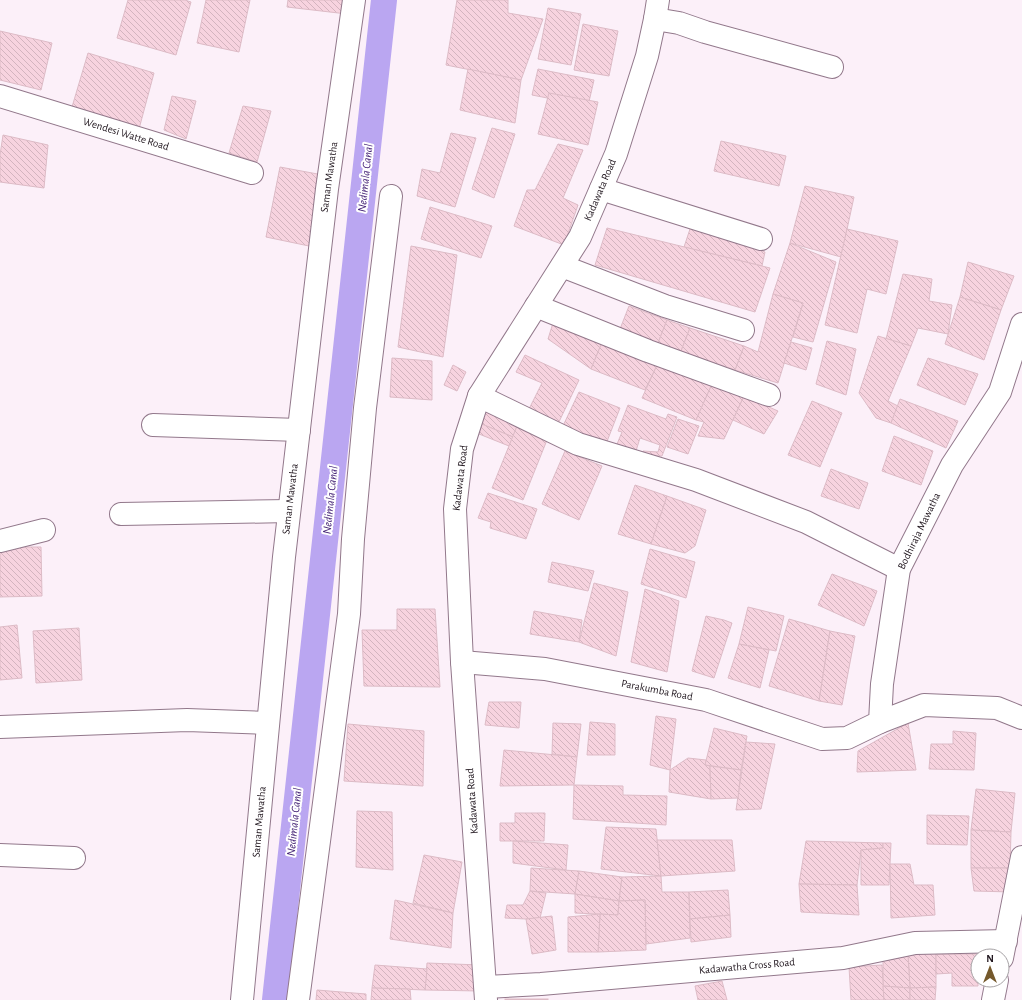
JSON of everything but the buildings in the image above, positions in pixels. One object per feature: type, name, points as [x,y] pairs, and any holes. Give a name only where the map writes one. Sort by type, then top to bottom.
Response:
[{"type":"street","name":"Saman Mawatha","points":[[242,1000],[289,511],[327,189],[354,0]]},
{"type":"street","points":[[656,9],[680,23],[705,32],[832,67]]},
{"type":"street","name":"Kadawata Road","points":[[486,993],[462,662],[456,509],[462,449],[479,396],[580,237],[616,154],[647,56],[656,9]]},
{"type":"street","name":"Wendesi Watte Road","points":[[0,96],[252,173]]},
{"type":"street","points":[[601,189],[760,239]]},
{"type":"street","points":[[298,1000],[348,614],[353,538],[365,408],[391,196]]},
{"type":"street","points":[[562,266],[665,306],[743,330]]},
{"type":"street","points":[[536,306],[648,351],[769,395]]},
{"type":"street","name":"Bodhiraja Mawatha","points":[[880,722],[882,684],[899,568],[952,465],[1000,392],[1022,324]]},
{"type":"street","points":[[479,396],[578,444],[696,480],[806,522],[899,568]]},
{"type":"street","points":[[153,425],[299,430]]},
{"type":"street","points":[[121,514],[289,511]]},
{"type":"street","points":[[0,541],[44,530]]},
{"type":"street","name":"Parakumba Road","points":[[462,662],[545,669],[706,700],[822,739],[847,738],[880,722]]},
{"type":"street","points":[[880,722],[924,705],[997,708],[1022,718]]},
{"type":"street","points":[[0,727],[187,720],[268,723]]},
{"type":"street","points":[[0,855],[74,858]]},
{"type":"street","points":[[1004,948],[1022,858]]},
{"type":"street","name":"Kadawatha Cross Road","points":[[486,993],[541,984],[843,958],[915,943],[989,948]]},
{"type":"street","points":[[993,1000],[995,988]]},
{"type":"waterway","name":"Nedimala Canal","points":[[275,1000],[384,0]]}]
